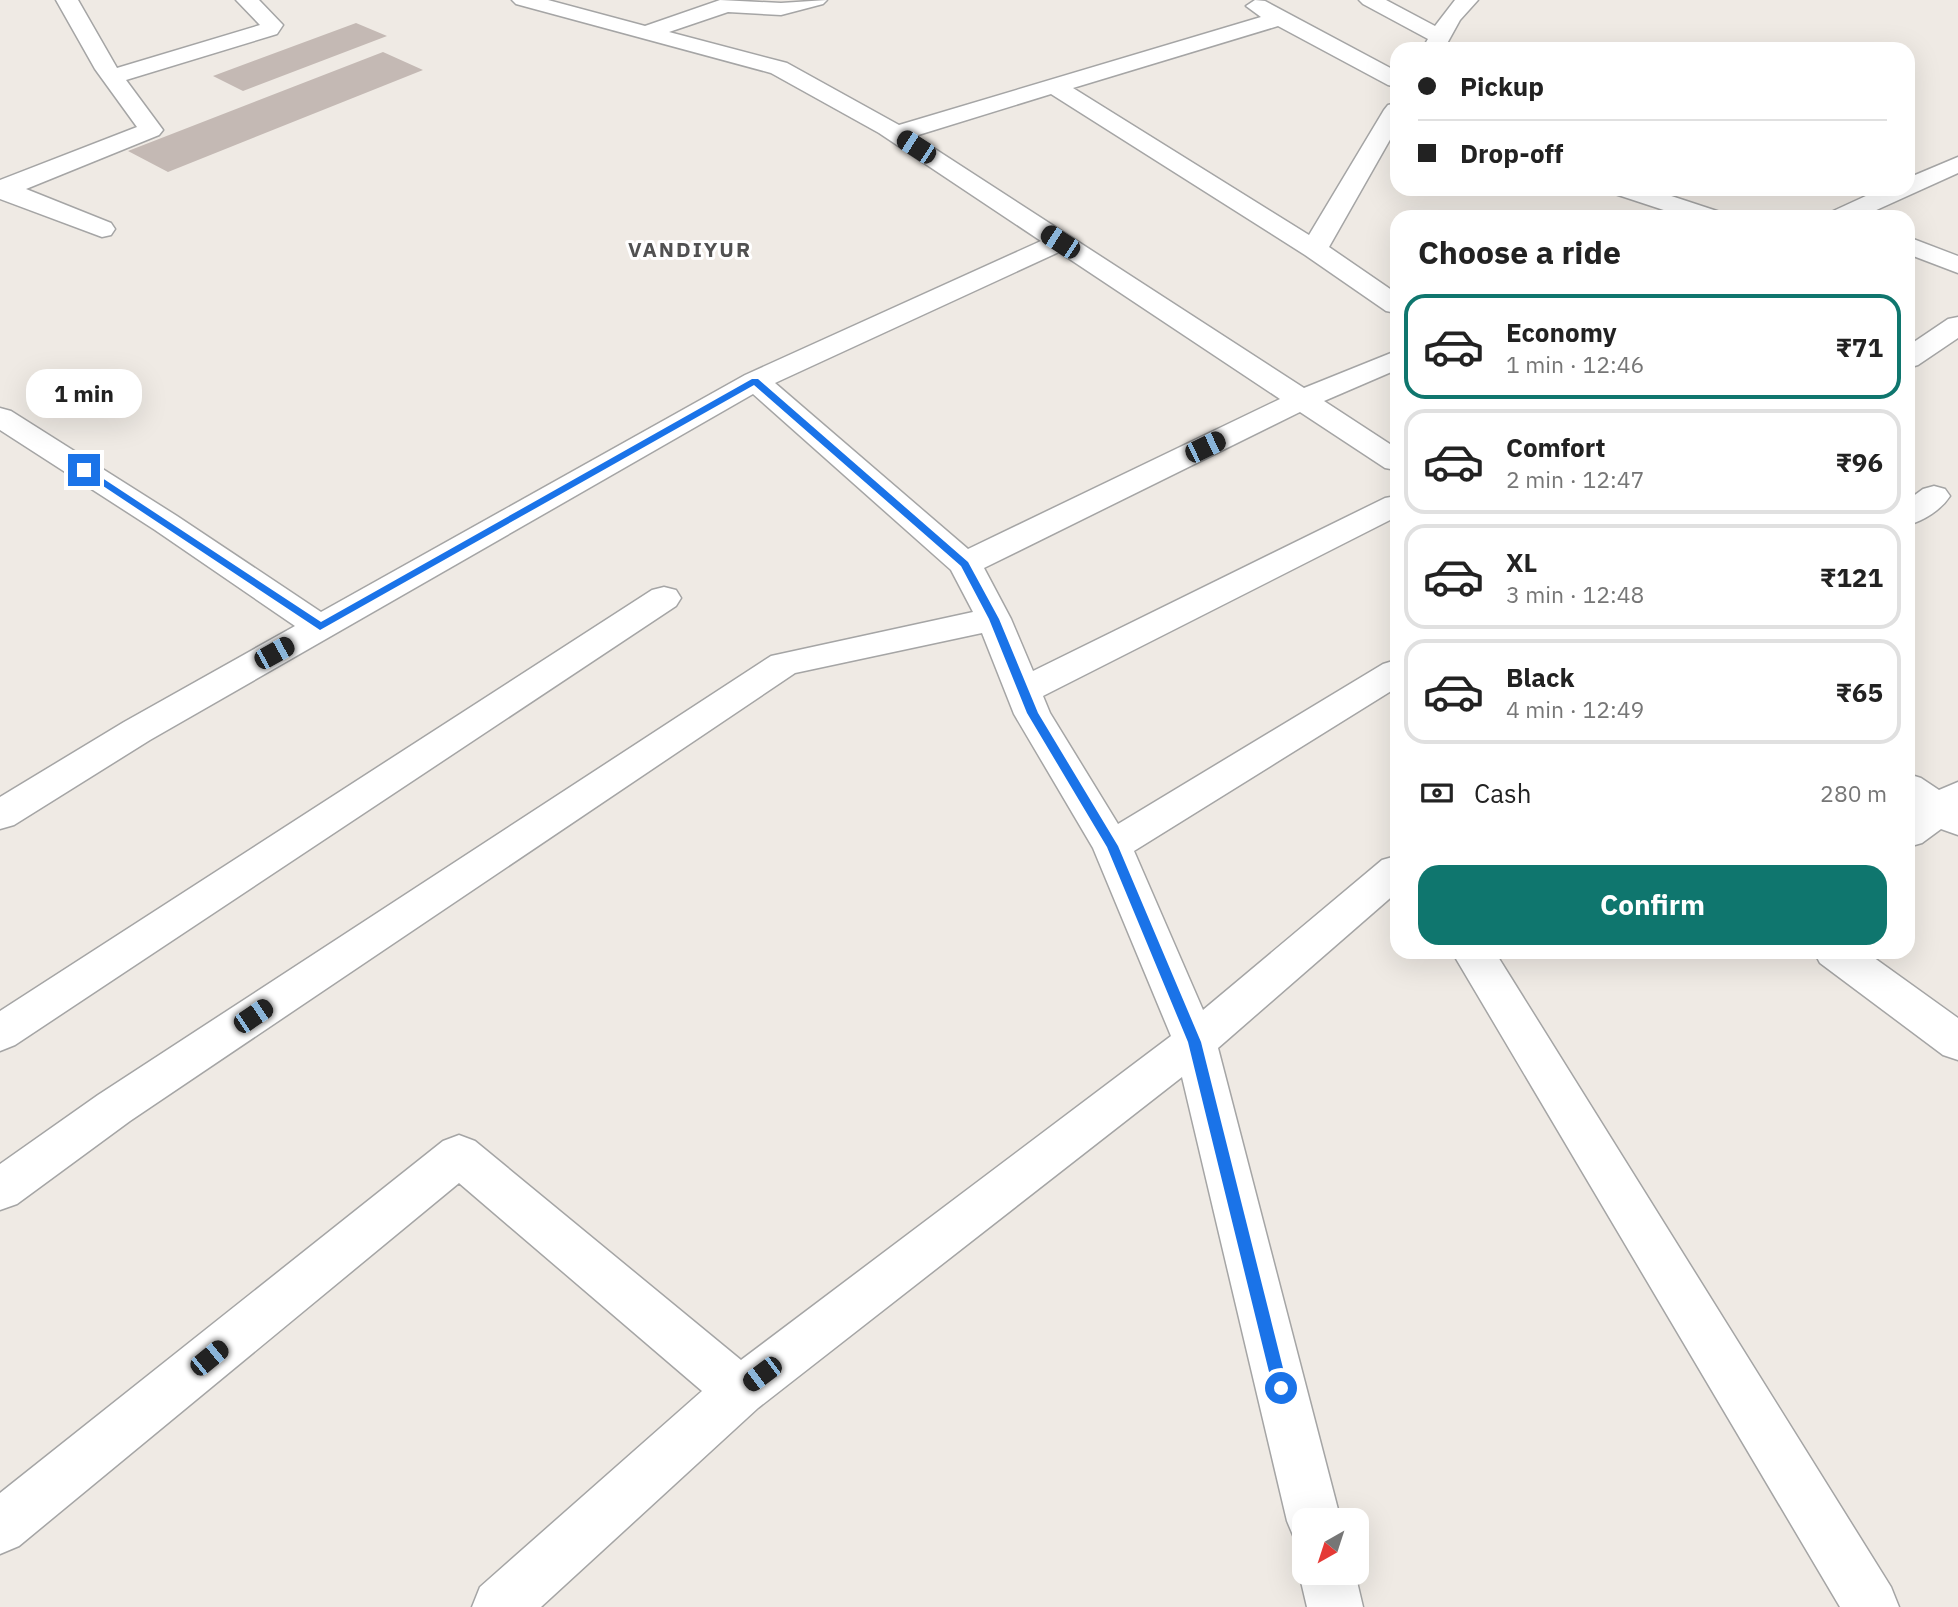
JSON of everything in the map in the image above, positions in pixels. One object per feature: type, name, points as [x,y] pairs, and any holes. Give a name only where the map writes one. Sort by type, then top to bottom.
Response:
[{"type":"street","points":[[1,190],[151,130],[112,77],[67,0]]},
{"type":"street","points":[[112,77],[270,29],[272,25],[247,0]]},
{"type":"street","points":[[523,0],[779,68],[895,134],[1390,457]]},
{"type":"street","points":[[645,33],[726,2],[780,9],[816,0]]},
{"type":"street","points":[[1246,0],[1390,76]]},
{"type":"street","points":[[1370,0],[1434,42]]},
{"type":"street","points":[[1437,42],[1451,17],[1467,0]]},
{"type":"street","points":[[895,134],[1280,18]]},
{"type":"street","points":[[1054,86],[1314,249],[1390,301]]},
{"type":"street","points":[[1314,249],[1390,120]]},
{"type":"street","points":[[1915,184],[1958,164]]},
{"type":"street","points":[[1,190],[102,229]]},
{"type":"street","points":[[1646,196],[1690,210]]},
{"type":"street","points":[[1856,210],[1886,196]]},
{"type":"street","points":[[0,815],[137,731],[755,381],[1060,242]]},
{"type":"street","points":[[1915,248],[1958,265]]},
{"type":"street","points":[[1915,354],[1958,325]]},
{"type":"street","points":[[965,564],[1301,400],[1390,363]]},
{"type":"street","points":[[755,381],[965,564],[994,619],[1032,713],[1112,846],[1195,1042],[1311,1508]]},
{"type":"street","points":[[0,417],[166,523],[320,627]]},
{"type":"street","points":[[1915,510],[1934,496]]},
{"type":"street","points":[[1023,691],[1390,508]]},
{"type":"street","points":[[0,1034],[664,598]]},
{"type":"street","points":[[0,1190],[114,1108],[784,664],[994,619]]},
{"type":"street","points":[[1112,846],[1390,676]]},
{"type":"street","points":[[1915,791],[1952,809]]},
{"type":"street","points":[[1915,830],[1952,809]]},
{"type":"street","points":[[500,1607],[740,1391],[1195,1042],[1390,876]]},
{"type":"street","points":[[1477,959],[1871,1607]]},
{"type":"street","points":[[1845,959],[1958,1042]]},
{"type":"street","points":[[0,1527],[459,1155],[740,1391]]},
{"type":"street","points":[[1329,1586],[1335,1607]]},
{"type":"building","points":[[356,23],[387,36],[243,91],[213,76]]},
{"type":"building","points":[[383,52],[423,70],[168,172],[128,151]]},
{"type":"district","name":"VANDIYUR","points":[[690,250]]},
{"type":"route","points":[[84,470],[320,627],[755,381],[965,564],[994,619],[1032,713],[1112,846],[1195,1042],[1281,1388]]}]
